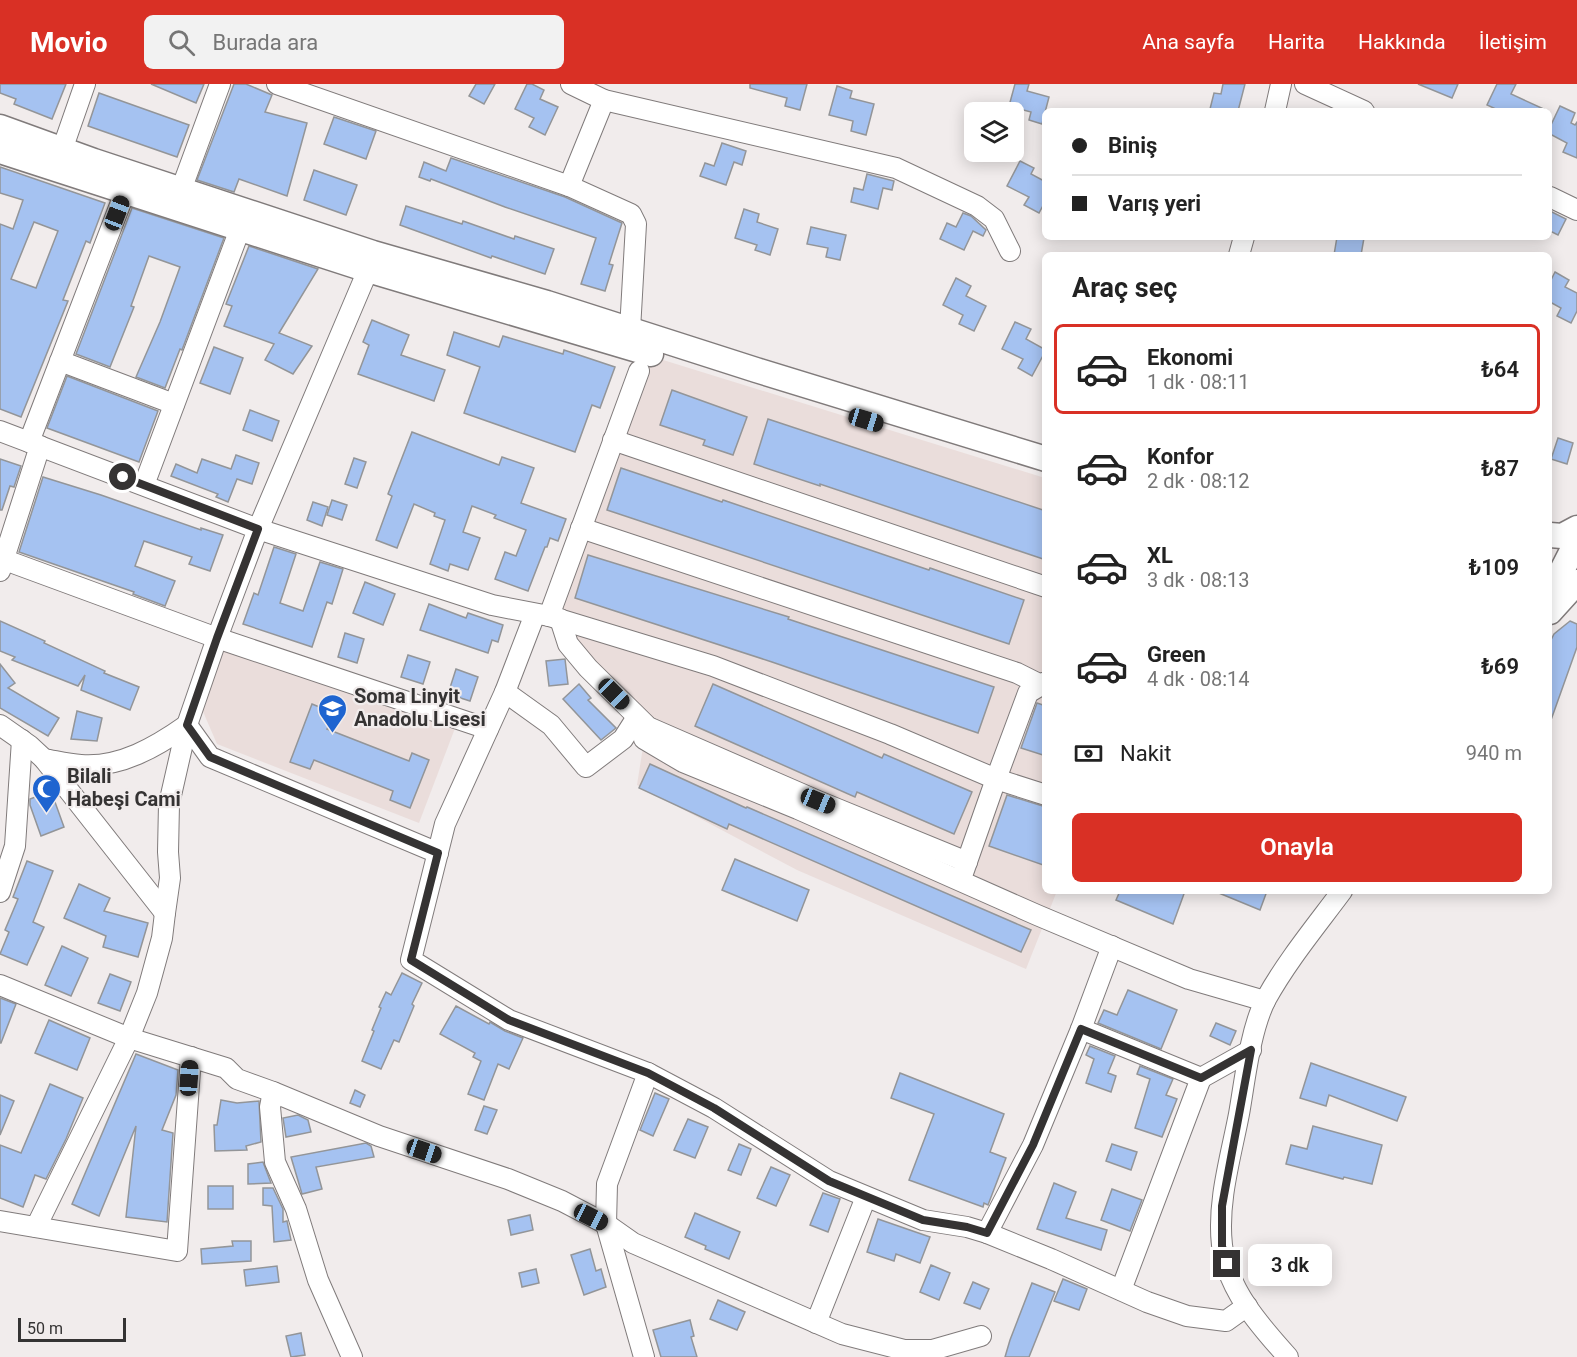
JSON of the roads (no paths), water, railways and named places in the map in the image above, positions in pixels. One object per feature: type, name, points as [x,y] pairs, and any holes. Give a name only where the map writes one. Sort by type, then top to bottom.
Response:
[{"type":"main road","points":[[0,127],[181,190],[371,261],[674,361],[1042,474]]},
{"type":"main road","points":[[0,151],[240,229],[547,303],[1042,458]]},
{"type":"main road","points":[[1552,535],[1562,536],[1577,528]]},
{"type":"main road","points":[[1552,590],[1568,554]]},
{"type":"main road","points":[[1552,610],[1577,582]]},
{"type":"street","points":[[62,150],[85,84]]},
{"type":"street","points":[[181,190],[220,84]]},
{"type":"street","points":[[277,84],[569,186],[632,214],[636,224],[630,330]]},
{"type":"street","points":[[571,84],[604,100],[896,168],[977,206],[994,219],[1010,250]]},
{"type":"street","points":[[1276,108],[1281,84]]},
{"type":"street","points":[[1305,84],[1357,108]]},
{"type":"street","points":[[569,186],[604,100]]},
{"type":"street","points":[[125,192],[60,361],[2,566],[488,729]]},
{"type":"street","points":[[1552,198],[1577,210]]},
{"type":"street","points":[[144,485],[240,229]]},
{"type":"street","points":[[36,1227],[129,1038],[147,993],[162,938],[170,878],[168,852],[170,804],[187,725],[258,529],[371,261]]},
{"type":"street","points":[[60,361],[174,404]]},
{"type":"street","points":[[639,371],[548,616],[505,692],[445,824],[411,960],[509,1020],[648,1073],[714,1108],[829,1181],[866,1197],[923,1220],[967,1227],[987,1233],[1187,1316],[1226,1321],[1247,1306]]},
{"type":"street","points":[[0,431],[258,529],[492,605],[548,616],[713,666],[890,734],[996,778],[1042,794]]},
{"type":"street","points":[[614,441],[1042,586]]},
{"type":"street","points":[[581,528],[1042,683]]},
{"type":"street","points":[[548,616],[588,668],[643,722],[818,801],[967,862]]},
{"type":"street","points":[[961,882],[1028,693],[1042,684]]},
{"type":"street","points":[[505,692],[551,725],[586,767],[643,722]]},
{"type":"street","points":[[643,722],[644,739],[683,762],[798,809],[961,882],[1189,979],[1265,1001]]},
{"type":"street","points":[[0,725],[44,759],[165,913]]},
{"type":"street","points":[[44,759],[82,765],[106,763],[134,756],[163,742],[187,725]]},
{"type":"street","points":[[187,725],[210,757],[438,853]]},
{"type":"street","points":[[0,892],[15,846],[22,740]]},
{"type":"street","points":[[1288,1357],[1256,1322],[1233,1283],[1222,1246],[1222,1206],[1251,1050],[1265,1001],[1340,894]]},
{"type":"street","points":[[987,1233],[1033,1145],[1081,1029],[1112,946]]},
{"type":"street","points":[[0,985],[129,1038],[226,1068],[237,1079],[379,1136],[508,1179],[562,1201],[606,1224],[633,1243],[843,1334],[904,1350],[933,1350]]},
{"type":"street","points":[[1081,1029],[1201,1078]]},
{"type":"street","points":[[1121,1290],[1201,1078],[1251,1050]]},
{"type":"street","points":[[0,1221],[177,1251],[191,1057]]},
{"type":"street","points":[[644,1357],[606,1224],[607,1184],[648,1073]]},
{"type":"street","points":[[273,1092],[270,1107],[275,1162],[296,1209],[318,1280],[351,1357]]},
{"type":"street","points":[[816,1323],[866,1197]]},
{"type":"street","points":[[899,1357],[981,1336]]},
{"type":"place","name":"Soma Linyit Anadolu Lisesi","points":[[333,734]]},
{"type":"place","name":"Bilali Habeşi Cami","points":[[46,814]]}]
